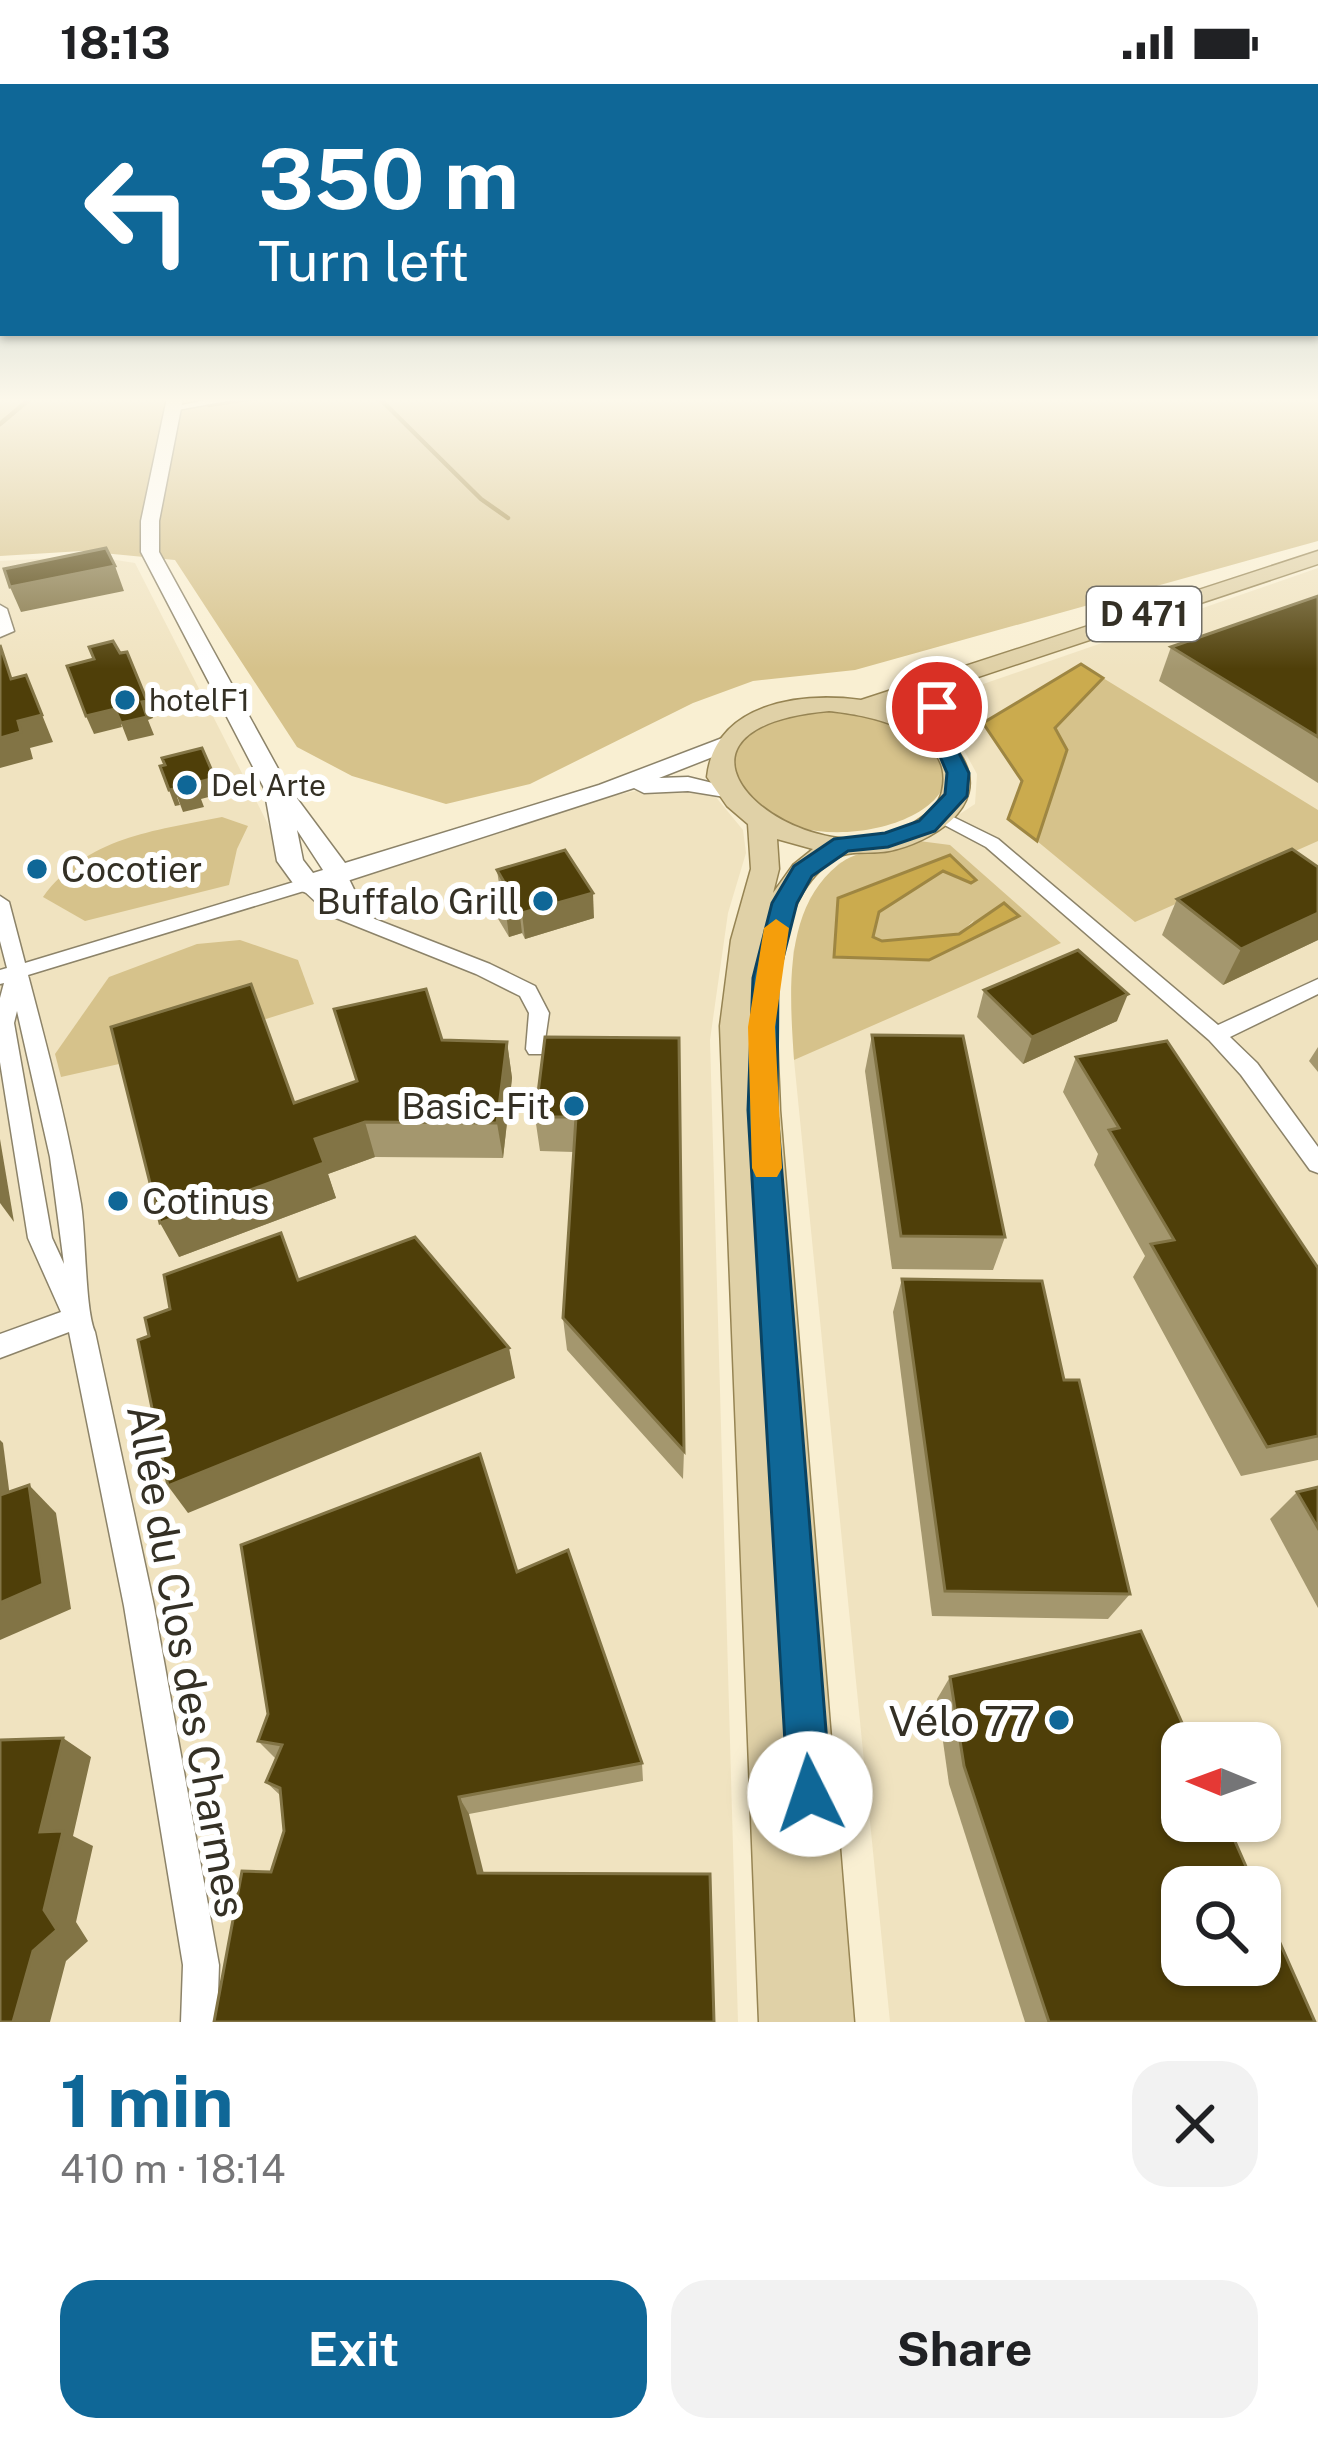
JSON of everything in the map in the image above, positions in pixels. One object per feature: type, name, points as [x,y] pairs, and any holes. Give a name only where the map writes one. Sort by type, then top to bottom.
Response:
[{"type":"main road","points":[[156,488],[150,552],[175,606],[276,788],[325,849],[338,875]]},
{"type":"main road","name":"D 471","points":[[864,707],[1318,557]]},
{"type":"main road","name":"D 471","points":[[928,733],[937,706],[972,674]]},
{"type":"main road","points":[[276,788],[290,861],[307,884],[608,790],[725,744],[742,727],[766,714],[830,704],[899,717],[928,733],[948,752],[958,773],[956,796],[941,816],[909,835],[842,844],[799,838],[762,823],[728,794],[720,777],[725,744]]},
{"type":"main road","points":[[608,790],[666,783],[728,794]]},
{"type":"main road","points":[[762,823],[765,869],[742,961],[736,1026],[787,2022]]},
{"type":"main road","points":[[826,2022],[761,1027],[772,941],[784,903],[802,872],[842,844]]},
{"type":"main road","points":[[325,849],[390,859]]},
{"type":"street","points":[[0,609],[7,631],[0,632]]},
{"type":"street","points":[[941,816],[992,843],[1216,1035],[1249,1069],[1318,1164]]},
{"type":"street","points":[[338,875],[360,921]]},
{"type":"street","points":[[8,975],[307,884],[338,912],[528,992],[538,1013],[536,1049]]},
{"type":"street","name":"Allée du Clos des Charmes","points":[[0,902],[8,975],[4,1023],[40,1238],[78,1317]]},
{"type":"street","name":"Allée du Clos des Charmes","points":[[8,975],[31,1015],[73,1227],[78,1317],[139,1606],[201,1965],[199,2022]]},
{"type":"street","points":[[1216,1035],[1318,986]]},
{"type":"street","points":[[0,1346],[78,1317]]},
{"type":"shaded area","points":[[0,488],[1318,488],[1318,541],[855,670],[753,681],[693,703],[530,784],[446,804],[352,776],[297,747],[175,560],[82,551],[0,556]]},
{"type":"shaded area","points":[[90,556],[135,563],[303,893],[603,798],[663,785],[691,787],[715,796],[743,830],[746,853],[728,913],[710,1040],[738,2022],[0,2022],[0,561]]},
{"type":"shaded area","points":[[1318,568],[1318,2022],[890,2022],[794,1060],[793,952],[810,898],[839,863],[919,841],[975,804],[977,774],[950,725],[948,703],[963,691]]},
{"type":"shaded area","points":[[1081,664],[1103,678],[1055,728],[1067,750],[1037,841],[1008,819],[1022,781],[983,723]]},
{"type":"shaded area","points":[[1103,678],[1318,810],[1318,841],[1135,922],[1037,841],[1067,750],[1054,728]]},
{"type":"shaded area","points":[[857,710],[917,734],[942,761],[944,786],[926,807],[895,823],[856,831],[815,831],[776,820],[744,796],[730,753],[755,728],[787,715]]},
{"type":"shaded area","points":[[222,817],[248,826],[229,885],[85,921],[43,897],[60,877],[101,849],[147,833]]},
{"type":"shaded area","points":[[919,841],[950,845],[1061,943],[794,1060],[791,982],[798,930],[807,906],[820,884],[846,860]],"holes":[[[949,855],[960,880],[944,871],[878,912],[872,937],[882,941],[959,934],[974,920],[947,948],[913,959],[834,957],[838,898]]]},
{"type":"shaded area","points":[[950,855],[976,880],[971,883],[943,871],[879,912],[873,937],[882,941],[959,934],[1004,903],[1019,916],[929,960],[834,957],[838,898]]},
{"type":"shaded area","points":[[240,940],[298,960],[314,1004],[128,1062],[61,1077],[55,1054],[109,977],[197,944]]},
{"type":"building","points":[[106,548],[115,566],[10,587],[4,569]]},
{"type":"building","points":[[1318,596],[1318,737],[1171,647]]},
{"type":"building","points":[[113,641],[120,653],[127,652],[147,701],[142,702],[147,717],[121,723],[115,709],[86,716],[67,666],[94,659],[89,647]]},
{"type":"building","points":[[0,645],[11,679],[26,675],[42,715],[18,721],[21,732],[0,738]]},
{"type":"building","points":[[202,748],[215,778],[195,783],[198,790],[177,796],[174,789],[169,790],[160,766],[165,765],[162,758]]},
{"type":"building","points":[[1292,849],[1318,867],[1318,913],[1241,949],[1177,899]]},
{"type":"building","points":[[565,850],[593,893],[522,913],[519,908],[506,912],[491,887],[504,882],[497,870]]},
{"type":"building","points":[[1078,950],[1128,994],[1032,1037],[984,990]]},
{"type":"building","points":[[251,984],[294,1103],[357,1081],[334,1009],[426,989],[442,1040],[507,1042],[497,1123],[365,1122],[315,1139],[324,1163],[160,1223],[111,1027]]},
{"type":"building","points":[[872,1035],[963,1036],[1005,1237],[901,1236]]},
{"type":"building","points":[[545,1037],[679,1038],[684,1451],[563,1318],[576,1117],[535,1117]]},
{"type":"building","points":[[1167,1041],[1318,1268],[1318,1436],[1267,1447],[1151,1244],[1174,1240],[1109,1130],[1119,1128],[1076,1057]]},
{"type":"building","points":[[281,1233],[298,1280],[415,1237],[509,1348],[168,1486],[138,1340],[149,1336],[145,1318],[170,1309],[164,1275]]},
{"type":"building","points":[[902,1279],[1042,1281],[1064,1380],[1079,1380],[1130,1594],[945,1591]]},
{"type":"building","points":[[480,1454],[517,1572],[568,1550],[642,1763],[459,1797],[478,1873],[710,1874],[714,2022],[214,2022],[242,1871],[271,1872],[284,1831],[280,1788],[266,1782],[282,1745],[258,1741],[268,1714],[241,1545]]},
{"type":"building","points":[[29,1485],[43,1584],[0,1603],[0,1495]]},
{"type":"building","points":[[1318,1487],[1318,1528],[1297,1492]]},
{"type":"building","points":[[1141,1631],[1182,1722],[1161,1722],[1161,1842],[1235,1842],[1246,1866],[1161,1866],[1161,1986],[1281,1986],[1281,1945],[1315,2022],[1049,2022],[964,1766],[950,1677]]},
{"type":"building","points":[[63,1738],[40,1832],[63,1831],[44,1910],[57,1930],[33,1951],[13,2022],[0,2022],[0,1740]]},
{"type":"waterway","points":[[470,488],[508,518]]},
{"type":"slow traffic","points":[[767,1168],[761,1027],[776,928]]},
{"type":"place","name":"hotelF1","points":[[125,700]]},
{"type":"place","name":"Del Arte","points":[[187,785]]},
{"type":"place","name":"Cocotier","points":[[37,869]]},
{"type":"place","name":"Buffalo Grill","points":[[543,901]]},
{"type":"place","name":"Basic-Fit","points":[[574,1106]]},
{"type":"place","name":"Cotinus","points":[[118,1201]]},
{"type":"place","name":"Vélo 77","points":[[1059,1720]]},
{"type":"route","points":[[810,1794],[763,1110],[761,1027],[766,978],[784,903],[802,872],[842,844],[909,835],[941,816],[956,796],[958,773],[948,752],[928,733],[937,707]]}]
